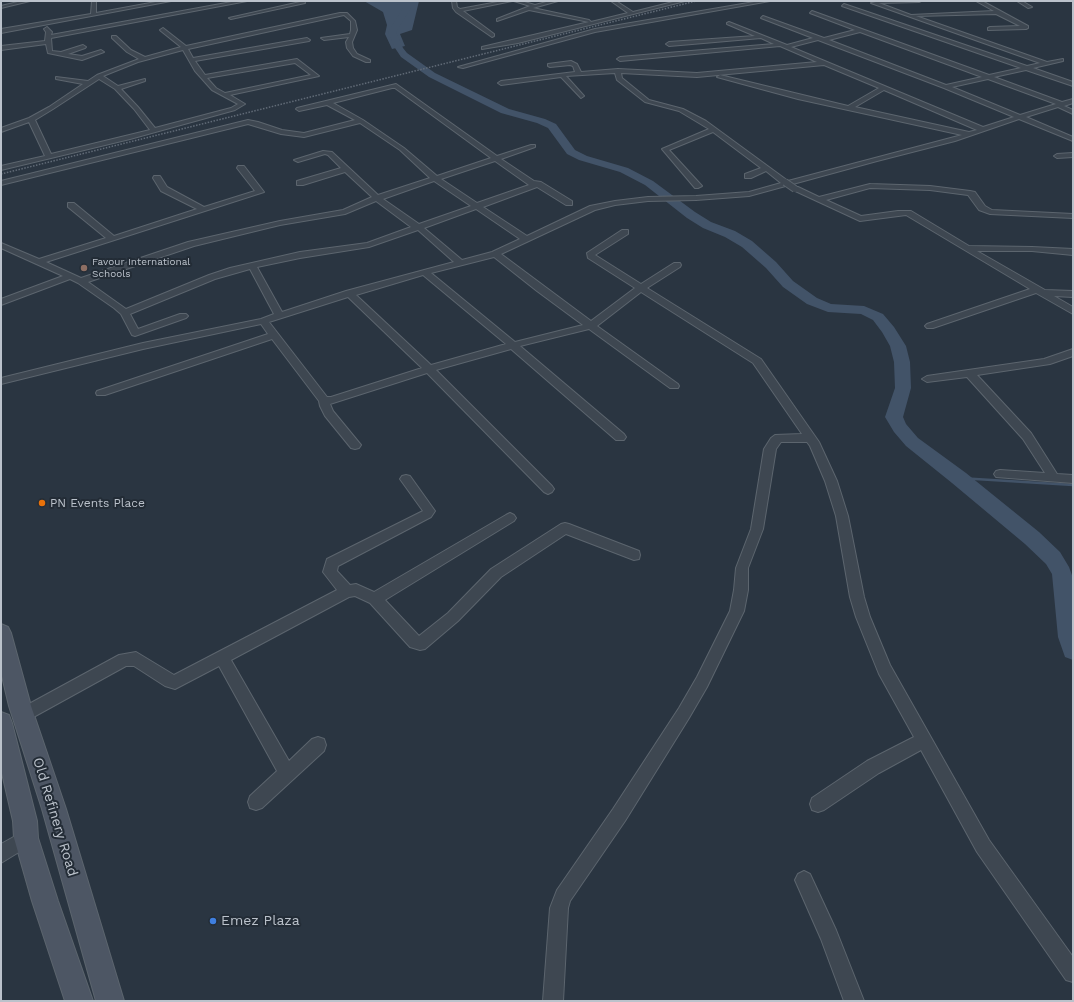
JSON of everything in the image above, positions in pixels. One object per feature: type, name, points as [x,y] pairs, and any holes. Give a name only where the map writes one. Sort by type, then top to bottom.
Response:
[{"type":"main road","name":"Old Refinery Road","points":[[1,633],[26,838],[45,901],[79,1001]]},
{"type":"main road","name":"Old Refinery Road","points":[[12,719],[54,809],[110,1001]]},
{"type":"street","points":[[1,7],[28,1]]},
{"type":"street","points":[[93,15],[94,1]]},
{"type":"street","points":[[1,31],[169,1]]},
{"type":"street","points":[[1,48],[150,21],[245,1]]},
{"type":"street","points":[[231,18],[303,3],[300,1]]},
{"type":"street","points":[[454,1],[454,7],[458,11],[492,36]]},
{"type":"street","points":[[458,11],[510,1]]},
{"type":"street","points":[[516,1],[535,6]]},
{"type":"street","points":[[499,20],[535,6],[556,1]]},
{"type":"street","points":[[613,1],[632,13]]},
{"type":"street","points":[[484,48],[683,1]]},
{"type":"street","points":[[461,67],[598,30],[768,1]]},
{"type":"street","points":[[919,1],[873,3],[1045,64]]},
{"type":"street","points":[[978,1],[1000,12],[998,13]]},
{"type":"street","points":[[1019,1],[1030,7]]},
{"type":"street","points":[[844,5],[1073,84]]},
{"type":"street","points":[[292,6],[297,9]]},
{"type":"street","points":[[530,9],[594,21]]},
{"type":"street","points":[[812,12],[989,77],[1060,105],[1073,112]]},
{"type":"street","points":[[877,24],[908,16],[998,13],[1026,27],[990,29]]},
{"type":"street","points":[[1,130],[31,119],[51,108],[99,76],[144,59],[185,48],[345,14],[353,21],[354,26],[352,35],[348,42],[350,48],[355,55],[368,61]]},
{"type":"street","points":[[763,17],[1020,116],[1073,139]]},
{"type":"street","points":[[729,23],[984,130]]},
{"type":"street","points":[[41,24],[49,32],[49,52],[82,58],[101,52]]},
{"type":"street","points":[[193,60],[307,40],[288,25]]},
{"type":"street","points":[[620,59],[783,46],[822,39],[871,26]]},
{"type":"street","points":[[1,168],[154,131],[241,106],[242,104],[222,95],[214,88],[198,70],[185,48],[163,30]]},
{"type":"street","points":[[324,38],[352,35]]},
{"type":"street","points":[[669,44],[761,36]]},
{"type":"street","points":[[114,38],[129,51],[144,59]]},
{"type":"street","points":[[59,54],[83,48]]},
{"type":"street","points":[[615,53],[627,72]]},
{"type":"street","points":[[946,88],[1061,60]]},
{"type":"street","points":[[204,78],[295,61],[298,61],[316,76],[222,95]]},
{"type":"street","points":[[550,65],[566,63],[574,64],[579,74]]},
{"type":"street","points":[[501,83],[562,75],[618,71],[690,75],[825,63]]},
{"type":"street","points":[[618,71],[619,79],[646,101],[681,110],[714,129],[765,169],[795,189],[860,219],[898,213],[908,213],[969,248],[1073,312]]},
{"type":"street","points":[[711,74],[849,108],[970,134]]},
{"type":"street","points":[[562,75],[581,96]]},
{"type":"street","points":[[99,76],[117,88],[136,108],[154,131]]},
{"type":"street","points":[[58,78],[89,83]]},
{"type":"street","points":[[117,88],[143,80]]},
{"type":"street","points":[[299,109],[396,86],[496,159],[532,183],[538,184],[569,203]]},
{"type":"street","points":[[849,108],[883,88]]},
{"type":"street","points":[[1,381],[143,346],[263,321],[349,293],[495,254],[593,208],[615,202],[749,194],[970,134],[1020,116],[1073,102]]},
{"type":"street","points":[[328,103],[361,121],[402,149],[436,179],[526,239]]},
{"type":"street","points":[[31,119],[49,157]]},
{"type":"street","points":[[1,183],[248,122],[256,123],[281,132],[304,136],[361,121]]},
{"type":"street","points":[[698,186],[665,149],[714,129]]},
{"type":"street","points":[[81,281],[184,245],[280,223],[332,215],[355,208],[377,198],[533,146]]},
{"type":"street","points":[[298,160],[328,152],[377,198],[411,224],[420,228],[460,263]]},
{"type":"street","points":[[1057,156],[1073,155]]},
{"type":"street","points":[[38,262],[260,192],[240,168]]},
{"type":"street","points":[[748,176],[765,169]]},
{"type":"street","points":[[300,183],[346,170]]},
{"type":"street","points":[[157,178],[164,189],[204,210]]},
{"type":"street","points":[[125,313],[212,277],[252,265],[314,253],[369,245],[420,228],[538,184]]},
{"type":"street","points":[[818,200],[870,186],[930,188],[970,193],[982,208],[990,212],[1073,216]]},
{"type":"street","points":[[71,205],[113,239]]},
{"type":"street","points":[[625,232],[590,255],[694,323],[756,361],[810,438],[831,481],[842,516],[857,597],[863,617],[884,669],[983,846],[1073,973]]},
{"type":"street","points":[[1,245],[68,277],[81,281],[125,313],[135,333],[183,316]]},
{"type":"street","points":[[969,248],[1032,249],[1073,252]]},
{"type":"street","points":[[495,254],[590,326],[674,386]]},
{"type":"street","points":[[252,265],[280,316]]},
{"type":"street","points":[[324,400],[331,401],[429,369],[590,326],[641,288],[677,265]]},
{"type":"street","points":[[424,272],[620,437]]},
{"type":"street","points":[[1,302],[68,277]]},
{"type":"street","points":[[930,326],[1039,292],[1073,294]]},
{"type":"street","points":[[349,293],[429,369],[548,489]]},
{"type":"street","points":[[263,321],[324,400],[325,406],[329,413],[355,445]]},
{"type":"street","points":[[101,393],[273,335]]},
{"type":"street","points":[[927,379],[1046,362],[1073,352]]},
{"type":"street","points":[[969,373],[1027,436],[1054,478]]},
{"type":"street","points":[[553,1001],[559,908],[563,896],[619,814],[684,713],[702,682],[737,611],[741,590],[742,568],[757,529],[770,449],[779,438],[810,438]]},
{"type":"street","points":[[1000,474],[1073,479]]},
{"type":"street","points":[[347,591],[330,572],[332,563],[427,514],[429,511],[406,479]]},
{"type":"street","points":[[375,599],[510,518]]},
{"type":"street","points":[[12,719],[124,660],[136,659],[170,681],[176,682],[222,659],[347,591],[356,590],[375,599],[415,642],[420,644],[453,617],[496,573],[563,529],[569,529],[634,555]]},
{"type":"street","points":[[222,659],[287,774]]},
{"type":"street","points":[[818,804],[873,767],[924,740]]},
{"type":"street","points":[[256,802],[318,745]]},
{"type":"street","points":[[1,854],[26,838]]},
{"type":"street","points":[[804,880],[829,936],[854,1001]]},
{"type":"water","points":[[364,1],[419,1],[412,30],[400,34],[405,46],[392,49],[385,34],[387,25],[383,12]]},
{"type":"waterway","points":[[398,1],[407,8],[392,32],[399,48],[404,55],[432,75],[505,111],[541,121],[552,126],[571,152],[583,158],[624,170],[649,183],[691,215],[707,225],[730,234],[747,244],[771,265],[788,284],[812,301],[828,308],[864,310],[878,317],[889,330],[898,346],[902,362],[903,388],[894,417],[900,428],[912,442],[959,478],[1032,538],[1053,558],[1062,573],[1069,637],[1073,650]]},
{"type":"waterway","points":[[959,478],[1073,485]]},
{"type":"railway","points":[[1,174],[696,1]]},
{"type":"place","name":"Favour International Schools","points":[[84,268]]},
{"type":"place","name":"PN Events Place","points":[[42,503]]},
{"type":"place","name":"Emez Plaza","points":[[213,921]]}]
